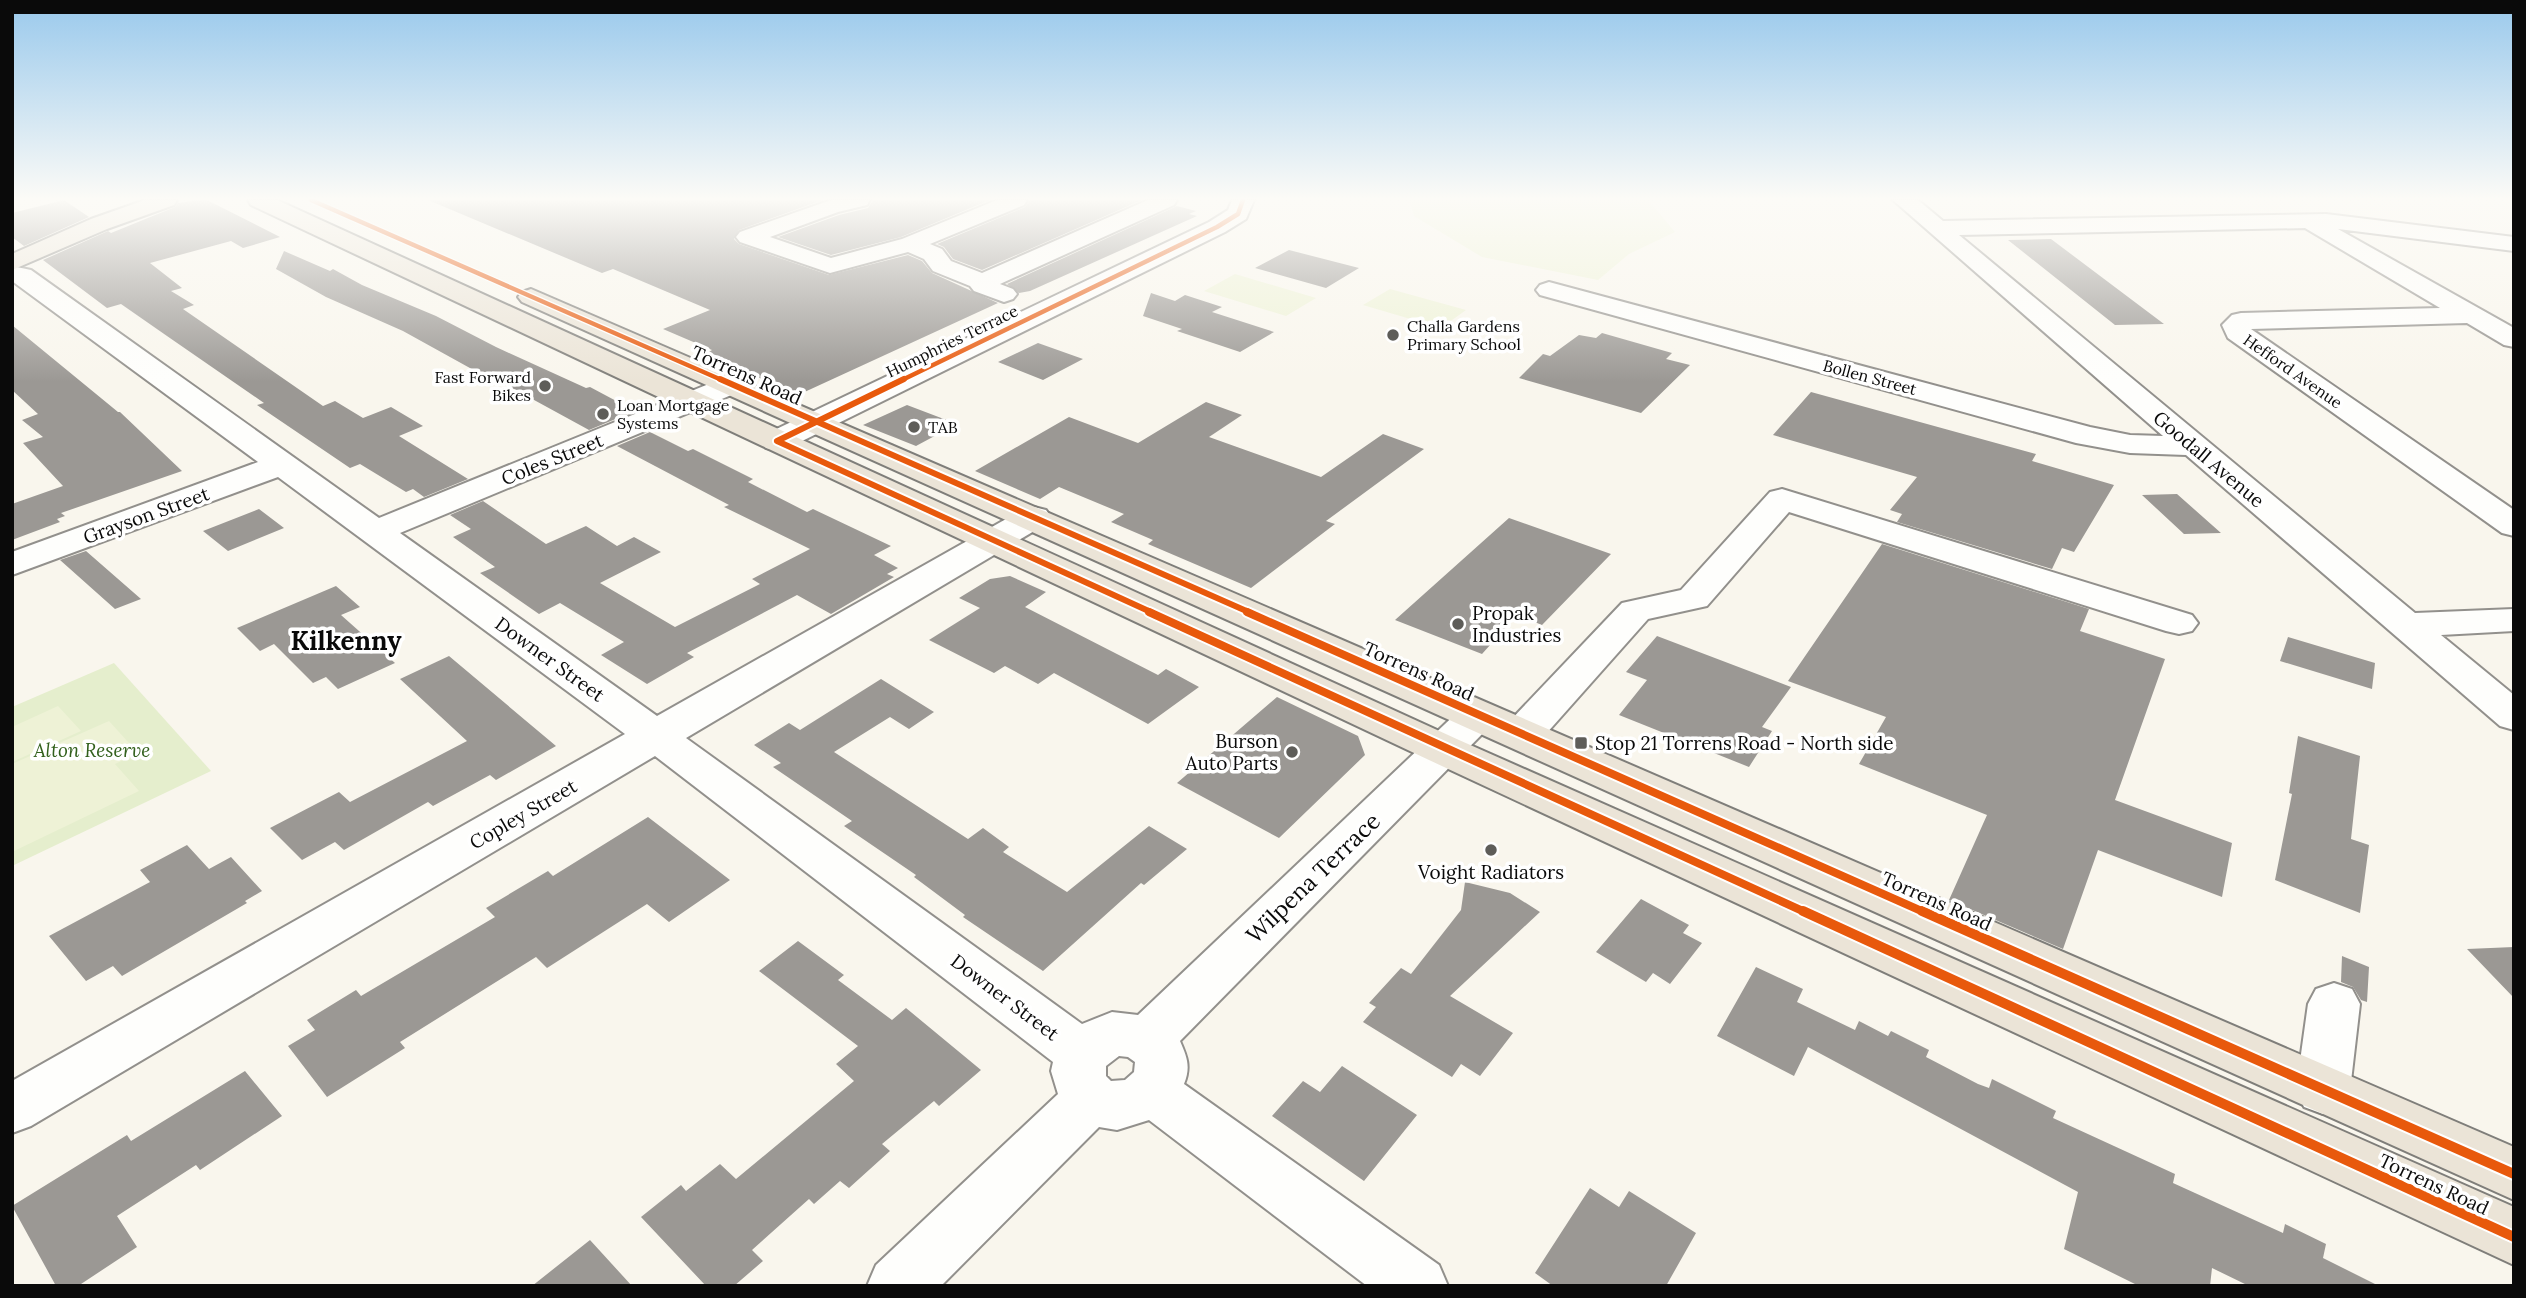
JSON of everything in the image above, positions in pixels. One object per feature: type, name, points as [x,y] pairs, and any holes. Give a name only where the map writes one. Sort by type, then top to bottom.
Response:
[{"type":"main road","name":"Torrens Road","points":[[391,261],[777,441],[1015,529],[1478,715],[2514,1174]]},
{"type":"main road","name":"Torrens Road","points":[[448,261],[815,423],[1444,750],[2514,1237]]},
{"type":"main road","points":[[507,314],[542,302]]},
{"type":"street","points":[[813,261],[831,267],[853,261]]},
{"type":"street","points":[[938,261],[942,266],[983,284],[1034,261]]},
{"type":"street","name":"Humphries Terrace","points":[[777,441],[1148,261]]},
{"type":"street","name":"Goodall Avenue","points":[[1975,261],[2514,717]]},
{"type":"street","points":[[2375,261],[2514,339]]},
{"type":"street","name":"Downer Street","points":[[12,273],[22,275],[657,737],[1086,1076]]},
{"type":"street","points":[[983,284],[984,295],[999,306],[1037,315]]},
{"type":"street","name":"Bollen Street","points":[[1549,290],[2087,436],[2130,444],[2194,446]]},
{"type":"street","name":"Hefford Avenue","points":[[2470,314],[2241,321],[2235,325],[2238,332],[2514,526]]},
{"type":"street","name":"Coles Street","points":[[374,532],[731,385]]},
{"type":"street","name":"Grayson Street","points":[[12,564],[280,465]]},
{"type":"street","points":[[1522,734],[1635,611],[1694,598],[1782,499],[2179,623]]},
{"type":"street","name":"Copley Street","points":[[12,1109],[1015,529]]},
{"type":"street","points":[[2404,625],[2514,620]]},
{"type":"street","name":"Wilpena Terrace","points":[[1149,1065],[1478,715]]},
{"type":"street","points":[[2323,1090],[2334,1004]]},
{"type":"street","points":[[898,1286],[1086,1076],[1094,1041],[1112,1034],[1131,1034],[1149,1065],[1417,1286]]},
{"type":"green space","points":[[1500,261],[1621,261],[1598,280]]},
{"type":"green space","points":[[1235,274],[1316,298],[1286,316],[1204,291]]},
{"type":"green space","points":[[1390,289],[1466,310],[1441,328],[1363,305]]},
{"type":"green space","name":"Alton Reserve","points":[[114,663],[211,771],[12,866],[12,707]]},
{"type":"green space","points":[[58,706],[81,731],[12,762],[12,727]]},
{"type":"green space","points":[[109,721],[138,753],[115,764],[139,791],[12,852],[12,764]]},
{"type":"building","points":[[44,261],[159,261],[150,263],[182,288],[171,291],[194,305],[183,309],[323,406],[335,401],[363,418],[391,407],[423,426],[399,436],[468,479],[424,497],[413,489],[406,492],[360,464],[350,468],[257,405],[264,403],[121,304],[107,308]]},
{"type":"building","points":[[280,261],[306,261],[330,271],[333,269],[496,347],[586,388],[590,387],[635,411],[589,430],[403,331],[326,297],[276,269]]},
{"type":"building","points":[[572,261],[787,261],[829,275],[886,261],[921,261],[932,273],[998,303],[798,395],[706,354],[712,350],[663,329],[710,310],[613,269],[602,273]]},
{"type":"building","points":[[957,261],[1004,261],[982,270]]},
{"type":"building","points":[[1058,261],[1098,261],[1030,291],[1019,293],[1007,284]]},
{"type":"building","points":[[1269,261],[1330,261],[1359,268],[1326,288],[1255,268]]},
{"type":"building","points":[[2034,261],[2080,261],[2164,324],[2115,325]]},
{"type":"building","points":[[1151,293],[1175,301],[1185,295],[1222,307],[1212,312],[1274,332],[1240,352],[1177,331],[1182,329],[1143,316]]},
{"type":"building","points":[[12,325],[120,412],[182,471],[61,513],[65,516],[57,519],[60,522],[12,540],[12,504],[63,486],[23,443],[43,437],[22,420],[38,414],[12,390]]},
{"type":"building","points":[[1602,333],[1672,353],[1666,359],[1690,365],[1641,413],[1519,378],[1543,354],[1550,356],[1579,335],[1596,338]]},
{"type":"building","points":[[1038,343],[1083,359],[1043,380],[998,362]]},
{"type":"building","points":[[1811,392],[2036,454],[2032,461],[2114,485],[2074,552],[2062,548],[2052,569],[1897,522],[1902,514],[1890,510],[1917,477],[1773,435]]},
{"type":"building","points":[[1206,402],[1242,415],[1209,437],[1321,477],[1383,434],[1424,449],[1326,521],[1335,524],[1251,588],[1148,544],[1153,540],[1111,522],[1124,514],[1059,487],[1040,499],[975,471],[1069,417],[1138,443]]},
{"type":"building","points":[[907,405],[957,424],[916,446],[863,425]]},
{"type":"building","points":[[650,432],[688,451],[693,449],[753,479],[748,482],[807,512],[813,509],[891,546],[874,555],[898,568],[887,574],[894,577],[831,614],[797,595],[687,653],[694,657],[647,684],[601,655],[624,642],[560,603],[539,614],[480,573],[495,567],[453,537],[471,529],[450,515],[483,501],[546,544],[586,526],[617,546],[634,537],[661,552],[600,583],[675,627],[760,584],[752,579],[810,549],[724,507],[729,505],[617,446]]},
{"type":"building","points":[[2177,494],[2221,533],[2184,534],[2142,495]]},
{"type":"building","points":[[259,509],[284,528],[228,551],[203,531]]},
{"type":"building","points":[[1509,518],[1611,554],[1542,625],[1517,615],[1482,654],[1395,620]]},
{"type":"building","points":[[1882,544],[2089,609],[2080,631],[2165,659],[2115,800],[2232,843],[2222,897],[2098,850],[2063,949],[1949,900],[1987,815],[1859,764],[1886,717],[1788,681]]},
{"type":"building","points":[[86,551],[141,599],[115,609],[60,560]]},
{"type":"building","points":[[1010,576],[1046,592],[1025,607],[1158,675],[1166,669],[1199,687],[1148,724],[1054,673],[1038,684],[1005,666],[994,673],[929,640],[980,608],[959,598],[990,579]]},
{"type":"building","points":[[336,586],[360,607],[341,615],[395,663],[338,689],[326,677],[313,683],[274,644],[260,651],[237,628]]},
{"type":"building","points":[[1657,636],[1791,687],[1762,727],[1772,731],[1749,767],[1619,715],[1647,680],[1626,672]]},
{"type":"building","points":[[2288,637],[2375,663],[2372,689],[2280,661]]},
{"type":"building","points":[[449,656],[556,746],[496,780],[490,775],[433,806],[428,802],[344,850],[335,842],[302,860],[270,828],[339,792],[350,802],[467,741],[400,679]]},
{"type":"building","points":[[881,679],[934,712],[909,729],[890,717],[834,752],[968,839],[983,828],[1009,847],[1003,852],[1067,892],[1149,826],[1187,849],[1144,885],[1141,883],[1043,971],[963,917],[965,915],[914,877],[916,875],[844,826],[852,821],[773,767],[781,763],[754,745],[789,723],[800,730]]},
{"type":"building","points":[[1277,697],[1358,736],[1365,755],[1279,838],[1177,783]]},
{"type":"building","points":[[2298,736],[2360,756],[2351,839],[2369,845],[2360,913],[2275,880],[2292,794],[2289,793]]},
{"type":"building","points":[[648,817],[730,880],[669,922],[647,904],[547,968],[536,957],[400,1042],[405,1048],[327,1097],[288,1046],[315,1030],[307,1020],[356,990],[361,996],[495,917],[486,908],[548,871],[553,876]]},
{"type":"building","points":[[187,845],[209,869],[231,857],[262,891],[245,901],[247,903],[122,976],[113,966],[86,981],[49,936],[150,882],[140,870]]},
{"type":"building","points":[[1465,882],[1510,893],[1540,912],[1450,996],[1513,1033],[1480,1076],[1461,1064],[1452,1077],[1363,1022],[1376,1007],[1369,1003],[1401,968],[1411,974],[1461,910]]},
{"type":"building","points":[[1641,899],[1689,925],[1683,933],[1702,943],[1670,984],[1653,973],[1646,982],[1596,952]]},
{"type":"building","points":[[798,941],[844,975],[838,980],[892,1020],[906,1008],[981,1070],[939,1106],[934,1101],[882,1144],[890,1151],[849,1188],[840,1181],[814,1204],[809,1199],[752,1250],[763,1261],[734,1286],[706,1286],[641,1217],[681,1185],[686,1191],[720,1164],[736,1179],[854,1081],[836,1064],[858,1046],[759,971]]},
{"type":"building","points":[[2514,947],[2514,998],[2467,949]]},
{"type":"building","points":[[2342,956],[2369,967],[2367,1002],[2361,1000],[2353,987],[2341,982]]},
{"type":"building","points":[[1756,967],[1803,989],[1797,1002],[1855,1030],[1859,1021],[1888,1036],[1891,1031],[1929,1050],[1926,1057],[1978,1084],[1989,1088],[1992,1079],[2056,1111],[2053,1118],[2175,1174],[2173,1183],[2283,1233],[2285,1224],[2326,1244],[2323,1258],[2379,1286],[2249,1286],[2212,1268],[2210,1286],[2139,1286],[2064,1249],[2078,1192],[1808,1047],[1794,1076],[1717,1036]]},
{"type":"building","points":[[1342,1066],[1417,1115],[1364,1181],[1272,1116],[1303,1081],[1320,1092]]},
{"type":"building","points":[[245,1071],[282,1116],[200,1170],[196,1165],[117,1216],[137,1247],[78,1286],[56,1286],[12,1206],[127,1135],[131,1141]]},
{"type":"building","points":[[1590,1188],[1619,1207],[1629,1191],[1696,1233],[1666,1286],[1553,1286],[1535,1273]]},
{"type":"building","points":[[590,1240],[632,1286],[532,1286]]},
{"type":"cycle path","points":[[449,261],[2514,1174]]},
{"type":"cycle path","points":[[777,441],[1148,261]]},
{"type":"cycle path","points":[[777,441],[2514,1237]]},
{"type":"place","name":"Challa Gardens Primary School","points":[[1393,335]]},
{"type":"place","name":"Fast Forward Bikes","points":[[545,386]]},
{"type":"place","name":"Loan Mortgage Systems","points":[[603,414]]},
{"type":"place","name":"TAB","points":[[914,427]]},
{"type":"place","name":"Propak Industries","points":[[1458,624]]},
{"type":"place","name":"Stop 21 Torrens Road - North side","points":[[1581,743]]},
{"type":"place","name":"Burson Auto Parts","points":[[1292,752]]},
{"type":"place","name":"Voight Radiators","points":[[1491,850]]},
{"type":"district","name":"Kilkenny","points":[[346,641]]}]
